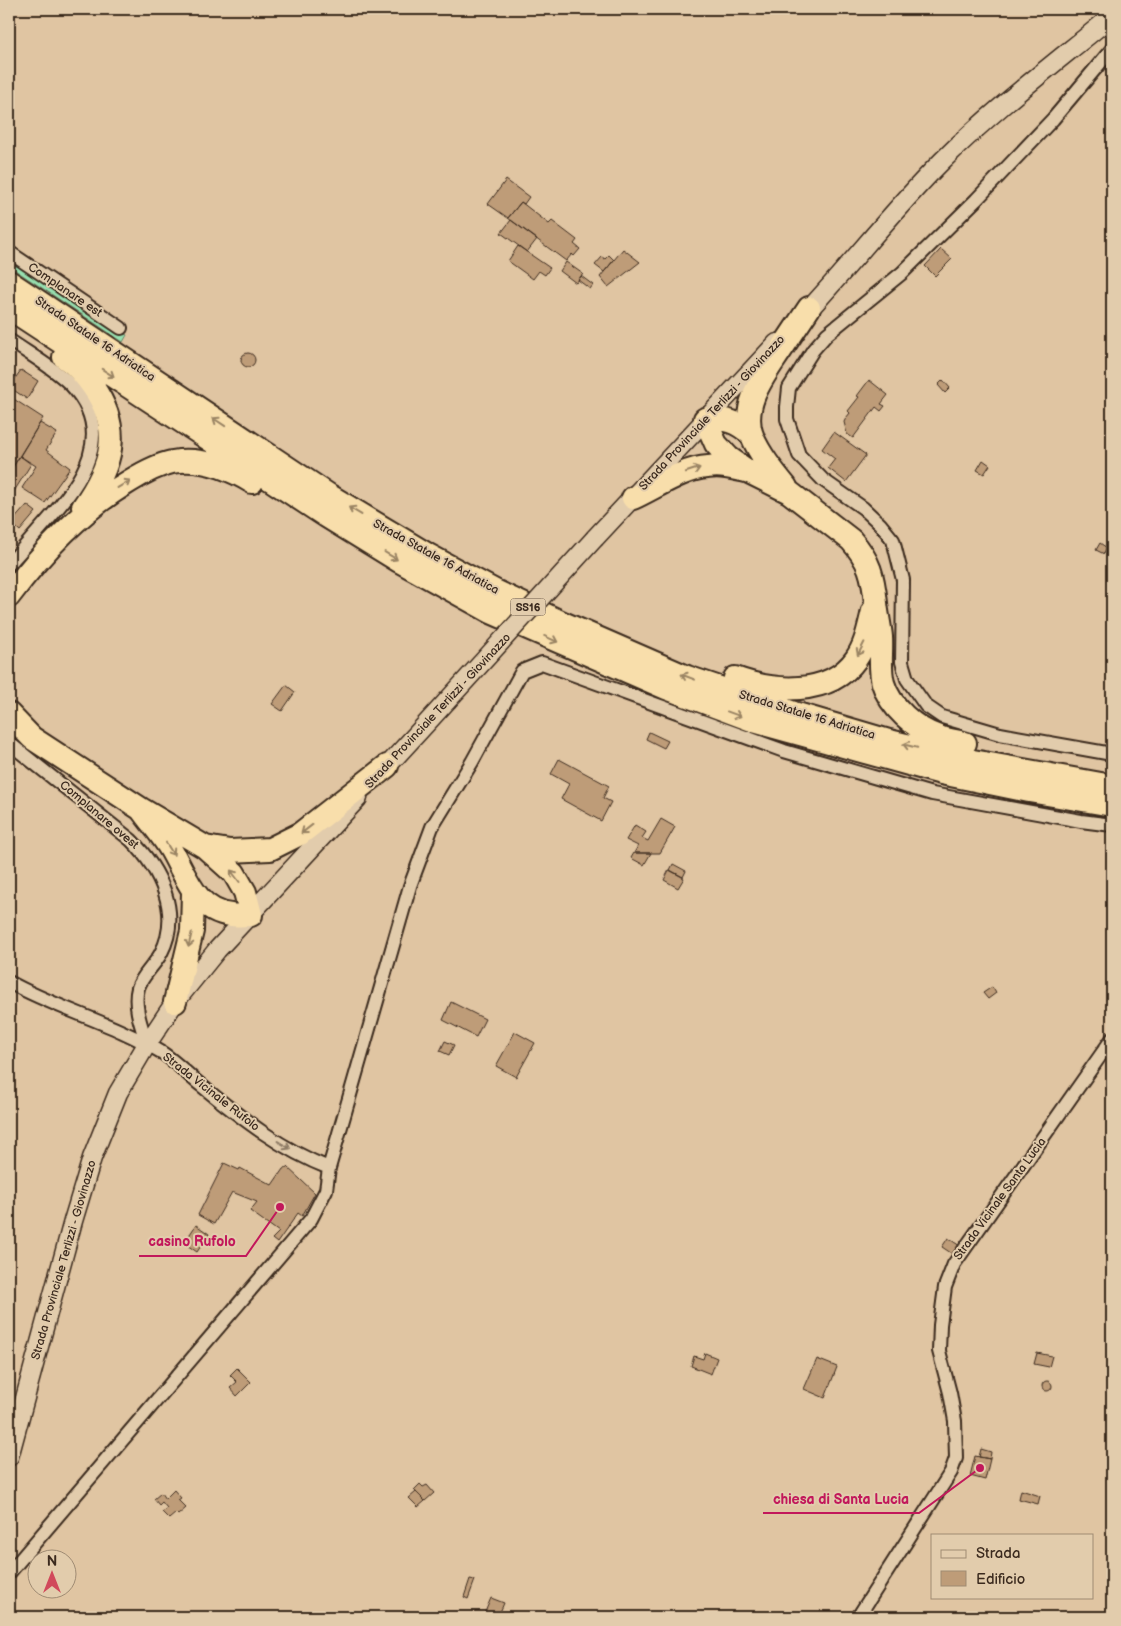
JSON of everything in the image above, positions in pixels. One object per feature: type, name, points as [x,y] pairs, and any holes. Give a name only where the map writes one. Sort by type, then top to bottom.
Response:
[{"type":"highway","name":"Strada Statale 16 Adriatica","points":[[9,282],[330,496],[470,578],[563,623],[687,677],[794,713],[889,740],[974,761],[1106,785]]},
{"type":"highway","name":"Strada Statale 16 Adriatica","points":[[9,308],[326,516],[399,561],[491,612],[666,688],[748,719],[855,751],[941,773],[1029,791],[1112,805]]},
{"type":"highway","points":[[789,492],[765,460],[752,435],[749,417],[751,402],[758,384],[810,308]]},
{"type":"highway","points":[[9,321],[68,360],[84,374],[103,401],[110,421],[111,445],[98,485],[71,524]]},
{"type":"highway","points":[[752,435],[740,424],[726,419],[705,419],[716,444],[729,458],[749,472],[789,492],[851,540],[859,549],[872,573],[881,638],[883,684],[893,705],[911,722],[938,737],[1046,763],[1106,785]]},
{"type":"highway","points":[[9,596],[31,566],[71,524],[113,491],[144,473],[172,462],[195,461],[225,468],[239,474],[284,502],[326,516]]},
{"type":"highway","points":[[633,498],[681,474],[706,466],[726,466],[749,472]]},
{"type":"highway","points":[[563,623],[665,652],[751,684],[778,689],[806,687],[826,682],[844,672],[856,659],[864,645],[876,603]]},
{"type":"highway","points":[[9,714],[32,738],[141,810],[205,847],[234,873],[245,892],[250,915],[231,915],[216,911],[203,904],[193,892],[170,848],[141,810]]},
{"type":"highway","points":[[205,847],[230,851],[270,849],[300,834],[387,766]]},
{"type":"highway","points":[[175,1002],[192,931],[193,892]]},
{"type":"main road","name":"Strada Provinciale Terlizzi - Giovinazzo","points":[[9,1457],[59,1269],[92,1158],[118,1093],[146,1044],[175,1002],[217,950],[595,538],[810,308],[942,160],[989,118],[1112,16]]},
{"type":"street","points":[[1112,49],[1053,118],[976,200],[902,273],[827,334],[813,350],[790,388],[787,419],[799,454],[823,480],[863,508],[893,540],[903,580],[902,662],[906,679],[926,706],[942,718],[1000,734],[1112,754]]},
{"type":"street","name":"Complanare est","points":[[9,252],[122,328]]},
{"type":"street","points":[[9,340],[57,373],[72,386],[89,414],[93,438],[88,462],[73,489],[9,564]]},
{"type":"street","points":[[9,1573],[311,1219],[326,1190],[329,1168],[410,886],[432,827],[472,762],[522,671],[542,663],[784,751],[932,794],[1112,825]]},
{"type":"street","name":"Complanare ovest","points":[[9,743],[131,840],[146,857],[160,879],[168,906],[168,935],[158,957],[139,985],[136,998],[146,1044]]},
{"type":"street","name":"Strada Vicinale Rufolo","points":[[9,982],[30,994],[94,1020],[162,1053],[252,1126],[310,1161],[329,1168]]},
{"type":"street","name":"Strada Vicinale Santa Lucia","points":[[858,1617],[951,1472],[956,1458],[955,1421],[939,1351],[945,1287],[954,1264],[1112,1039]]},
{"type":"green space","points":[[9,256],[127,335],[123,342],[9,266]]},
{"type":"building","points":[[506,180],[529,197],[524,204],[521,202],[508,218],[488,204]]},
{"type":"building","points":[[521,202],[549,224],[552,221],[577,240],[574,244],[580,249],[574,256],[572,254],[566,261],[508,218]]},
{"type":"building","points":[[511,220],[537,239],[527,252],[501,233]]},
{"type":"building","points":[[518,246],[550,268],[545,275],[539,271],[533,279],[508,261]]},
{"type":"building","points":[[623,249],[640,262],[608,287],[600,277]]},
{"type":"building","points":[[941,249],[952,259],[935,276],[925,266]]},
{"type":"building","points":[[609,255],[614,260],[604,272],[595,265],[602,257],[605,259]]},
{"type":"building","points":[[566,262],[583,274],[576,283],[560,271]]},
{"type":"building","points":[[581,276],[593,285],[590,289],[578,280]]},
{"type":"building","points":[[248,353],[253,355],[255,360],[253,365],[248,367],[243,365],[241,360],[243,355]]},
{"type":"building","points":[[21,370],[38,381],[27,399],[9,387]]},
{"type":"building","points":[[869,380],[888,395],[881,404],[885,406],[881,411],[876,407],[853,438],[847,434],[844,422],[850,413],[848,411]]},
{"type":"building","points":[[943,380],[950,388],[945,393],[938,385]]},
{"type":"building","points":[[9,396],[43,418],[9,473]]},
{"type":"building","points":[[40,423],[57,433],[46,450],[70,468],[45,503],[22,488],[36,466],[20,456]]},
{"type":"building","points":[[834,432],[866,455],[846,482],[828,468],[835,459],[822,449]]},
{"type":"building","points":[[20,456],[31,464],[13,493],[9,490],[9,473]]},
{"type":"building","points":[[983,460],[990,465],[984,474],[977,470]]},
{"type":"building","points":[[27,505],[36,512],[20,531],[11,523]]},
{"type":"building","points":[[1100,543],[1107,548],[1104,554],[1096,550]]},
{"type":"building","points":[[286,685],[295,692],[282,711],[272,704]]},
{"type":"building","points":[[649,732],[668,741],[664,748],[646,739]]},
{"type":"building","points":[[559,759],[609,786],[603,798],[611,802],[601,821],[561,799],[569,784],[551,774]]},
{"type":"building","points":[[661,819],[675,827],[660,853],[634,853],[638,846],[626,840],[635,825],[646,832],[642,838],[648,841]]},
{"type":"building","points":[[634,853],[651,853],[644,865],[631,858]]},
{"type":"building","points":[[673,864],[686,871],[683,877],[670,870]]},
{"type":"building","points":[[669,870],[684,878],[678,888],[664,880]]},
{"type":"building","points":[[992,987],[996,993],[988,999],[983,993]]},
{"type":"building","points":[[451,1002],[485,1019],[476,1037],[443,1020]]},
{"type":"building","points":[[515,1032],[535,1043],[516,1077],[496,1066]]},
{"type":"building","points":[[445,1041],[454,1045],[449,1055],[440,1051]]},
{"type":"building","points":[[224,1163],[239,1170],[240,1168],[272,1185],[283,1169],[287,1167],[315,1193],[302,1216],[298,1213],[277,1243],[272,1239],[279,1232],[250,1211],[257,1202],[232,1192],[214,1224],[198,1215]]},
{"type":"building","points":[[196,1225],[209,1234],[197,1252],[184,1243]]},
{"type":"building","points":[[948,1238],[960,1246],[954,1255],[942,1247]]},
{"type":"building","points":[[705,1353],[717,1358],[711,1374],[691,1366],[694,1356],[703,1359]]},
{"type":"building","points":[[1037,1353],[1052,1356],[1049,1367],[1034,1364]]},
{"type":"building","points":[[817,1359],[837,1367],[825,1398],[804,1389]]},
{"type":"building","points":[[237,1368],[251,1382],[237,1396],[230,1388],[237,1382],[230,1375]]},
{"type":"building","points":[[1047,1381],[1052,1386],[1047,1391],[1042,1386]]},
{"type":"building","points":[[981,1449],[991,1452],[990,1459],[979,1457]]},
{"type":"building","points":[[975,1456],[990,1459],[985,1480],[970,1476]]},
{"type":"building","points":[[420,1484],[423,1487],[427,1485],[434,1493],[425,1501],[414,1490]]},
{"type":"building","points":[[174,1490],[181,1498],[178,1500],[186,1508],[178,1515],[176,1513],[169,1519],[162,1512],[167,1508],[162,1502],[159,1505],[154,1499],[161,1493],[165,1499]]},
{"type":"building","points":[[1021,1490],[1040,1496],[1038,1504],[1019,1499]]},
{"type":"building","points":[[416,1492],[425,1501],[418,1507],[409,1498]]},
{"type":"building","points":[[470,1579],[475,1580],[468,1599],[464,1597]]},
{"type":"building","points":[[491,1598],[504,1603],[498,1617],[483,1617]]},
{"type":"place","name":"casino Rufolo","points":[[280,1207]]},
{"type":"place","name":"chiesa di Santa Lucia","points":[[980,1468]]}]
